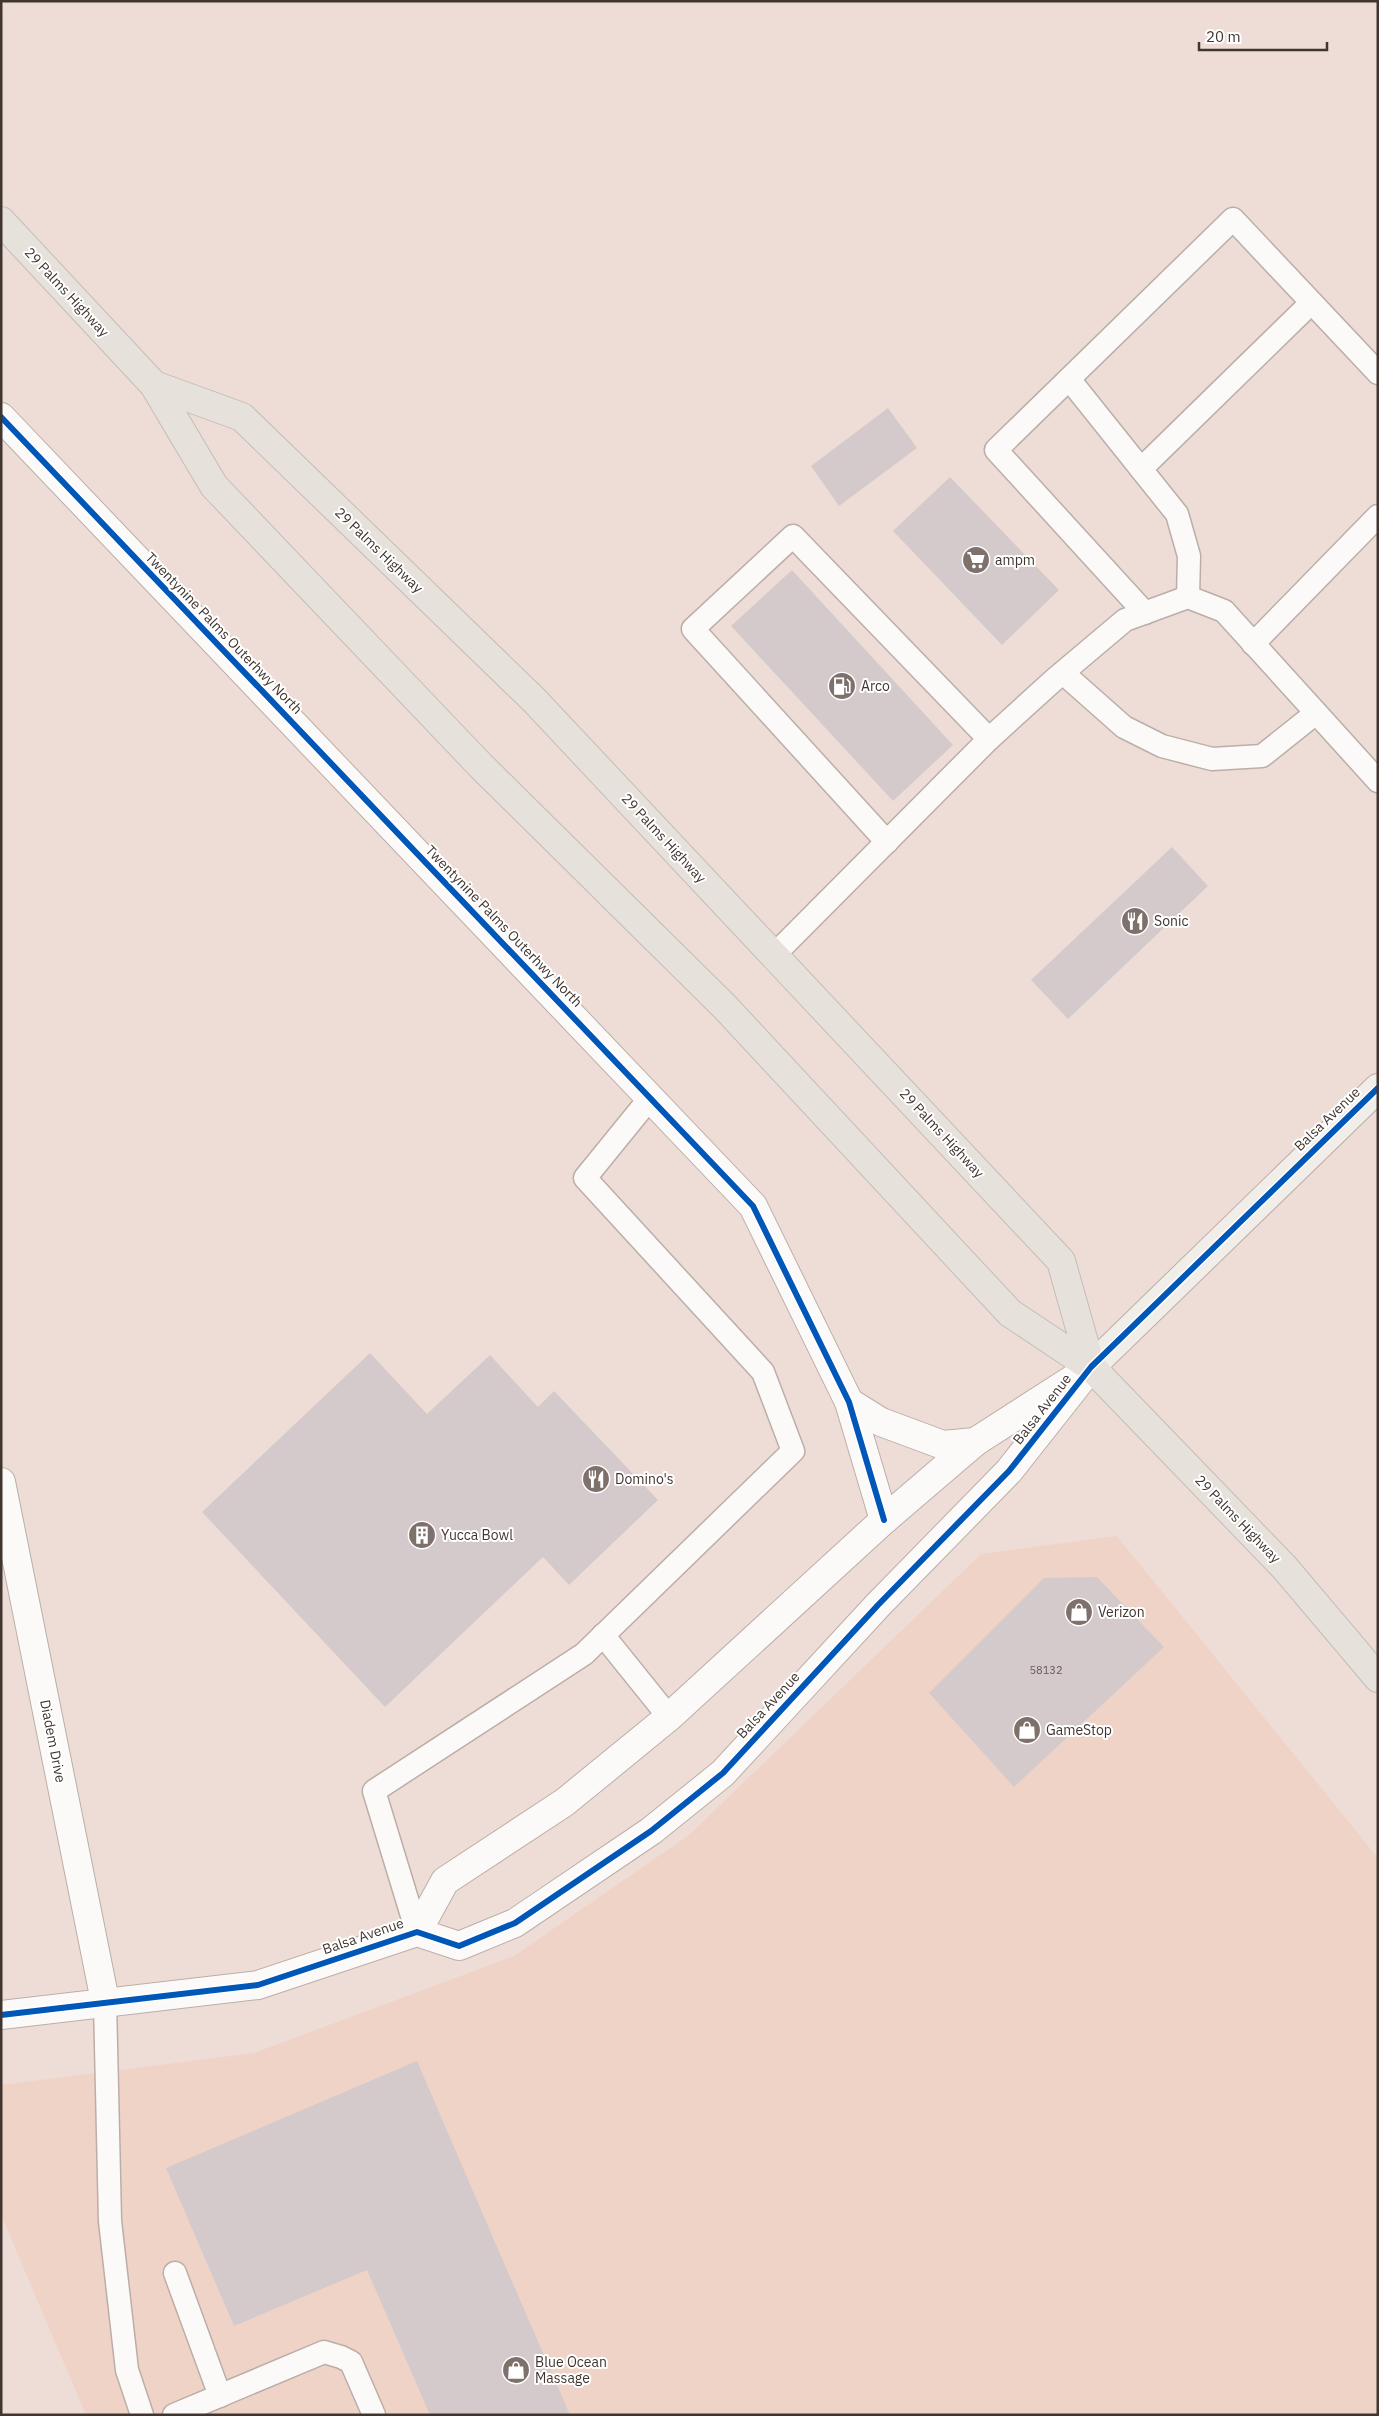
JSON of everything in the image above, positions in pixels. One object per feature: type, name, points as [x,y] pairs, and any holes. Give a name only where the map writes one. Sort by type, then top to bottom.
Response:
[{"type":"main road","name":"29 Palms Highway","points":[[1,221],[154,385],[214,486],[234,508],[481,766],[725,1007],[1010,1313],[1091,1367],[1285,1568],[1378,1678]]},
{"type":"main road","name":"29 Palms Highway","points":[[154,385],[242,417],[534,700],[1061,1260],[1091,1367]]},
{"type":"street","name":"Twentynine Palms Outerhwy North","points":[[1,417],[753,1206],[849,1402],[884,1520]]},
{"type":"street","name":"Balsa Avenue","points":[[1,2015],[105,2001],[258,1985],[417,1932],[459,1946],[515,1923],[651,1831],[722,1773],[878,1605],[1009,1471],[1091,1367],[1378,1088]]},
{"type":"street","name":"Balsa Avenue","points":[[417,1932],[445,1881],[565,1802],[668,1717],[884,1520],[975,1442],[1091,1367]]},
{"type":"street","points":[[849,1402],[881,1422],[943,1445],[975,1442]]},
{"type":"street","name":"Diadem Drive","points":[[1,1482],[105,2001]]},
{"type":"lane","points":[[1145,613],[996,450],[1232,219],[1378,373]]},
{"type":"lane","points":[[1141,469],[1311,302]]},
{"type":"lane","points":[[1069,378],[1176,514],[1189,556],[1188,597]]},
{"type":"lane","points":[[1253,644],[1378,516]]},
{"type":"lane","points":[[887,842],[693,629],[793,536],[989,739]]},
{"type":"lane","points":[[774,954],[989,739],[1063,673],[1125,620],[1188,597],[1224,611],[1378,781]]},
{"type":"lane","points":[[1063,673],[1124,727],[1162,746],[1212,759],[1262,756],[1316,713]]},
{"type":"lane","points":[[417,1932],[374,1791],[584,1654],[793,1451],[762,1372],[584,1178],[650,1098]]},
{"type":"lane","points":[[603,1635],[668,1717]]},
{"type":"lane","points":[[105,2001],[110,2221],[127,2370],[142,2415]]},
{"type":"lane","points":[[175,2273],[220,2396]]},
{"type":"lane","points":[[174,2415],[324,2352],[351,2362],[374,2415]]},
{"type":"shaded area","points":[[1117,1536],[1378,1858],[1378,2415],[86,2415],[1,2215],[1,2085],[254,2053],[514,1956],[689,1835],[981,1554]]},
{"type":"building","points":[[888,408],[917,448],[839,506],[811,466]]},
{"type":"building","name":"ampm","points":[[950,477],[1059,590],[1002,645],[893,531]]},
{"type":"building","name":"Arco","points":[[792,570],[953,745],[893,801],[731,626]]},
{"type":"building","points":[[1172,847],[1208,886],[1068,1019],[1031,980]]},
{"type":"building","name":"Yucca Bowl","points":[[370,1353],[427,1414],[490,1355],[538,1407],[554,1391],[658,1500],[569,1585],[543,1557],[385,1707],[202,1512]]},
{"type":"building","points":[[1097,1577],[1164,1647],[1014,1787],[929,1693],[1044,1578]]},
{"type":"building","points":[[417,2061],[570,2415],[430,2415],[367,2270],[234,2326],[166,2168]]},
{"type":"cycle path","points":[[1,417],[753,1206],[849,1402],[884,1520]]},
{"type":"cycle path","points":[[1,2015],[258,1985],[417,1932],[459,1946],[515,1923],[651,1831],[723,1773],[878,1605],[1009,1471],[1091,1367],[1378,1088]]},
{"type":"place","name":"ampm","points":[[976,560]]},
{"type":"place","name":"Arco","points":[[842,686]]},
{"type":"place","name":"Sonic","points":[[1135,921]]},
{"type":"place","name":"Domino's","points":[[596,1479]]},
{"type":"place","name":"Yucca Bowl","points":[[422,1535]]},
{"type":"place","name":"Verizon","points":[[1079,1612]]},
{"type":"place","name":"GameStop","points":[[1027,1730]]},
{"type":"place","name":"Blue Ocean Massage","points":[[516,2370]]}]
